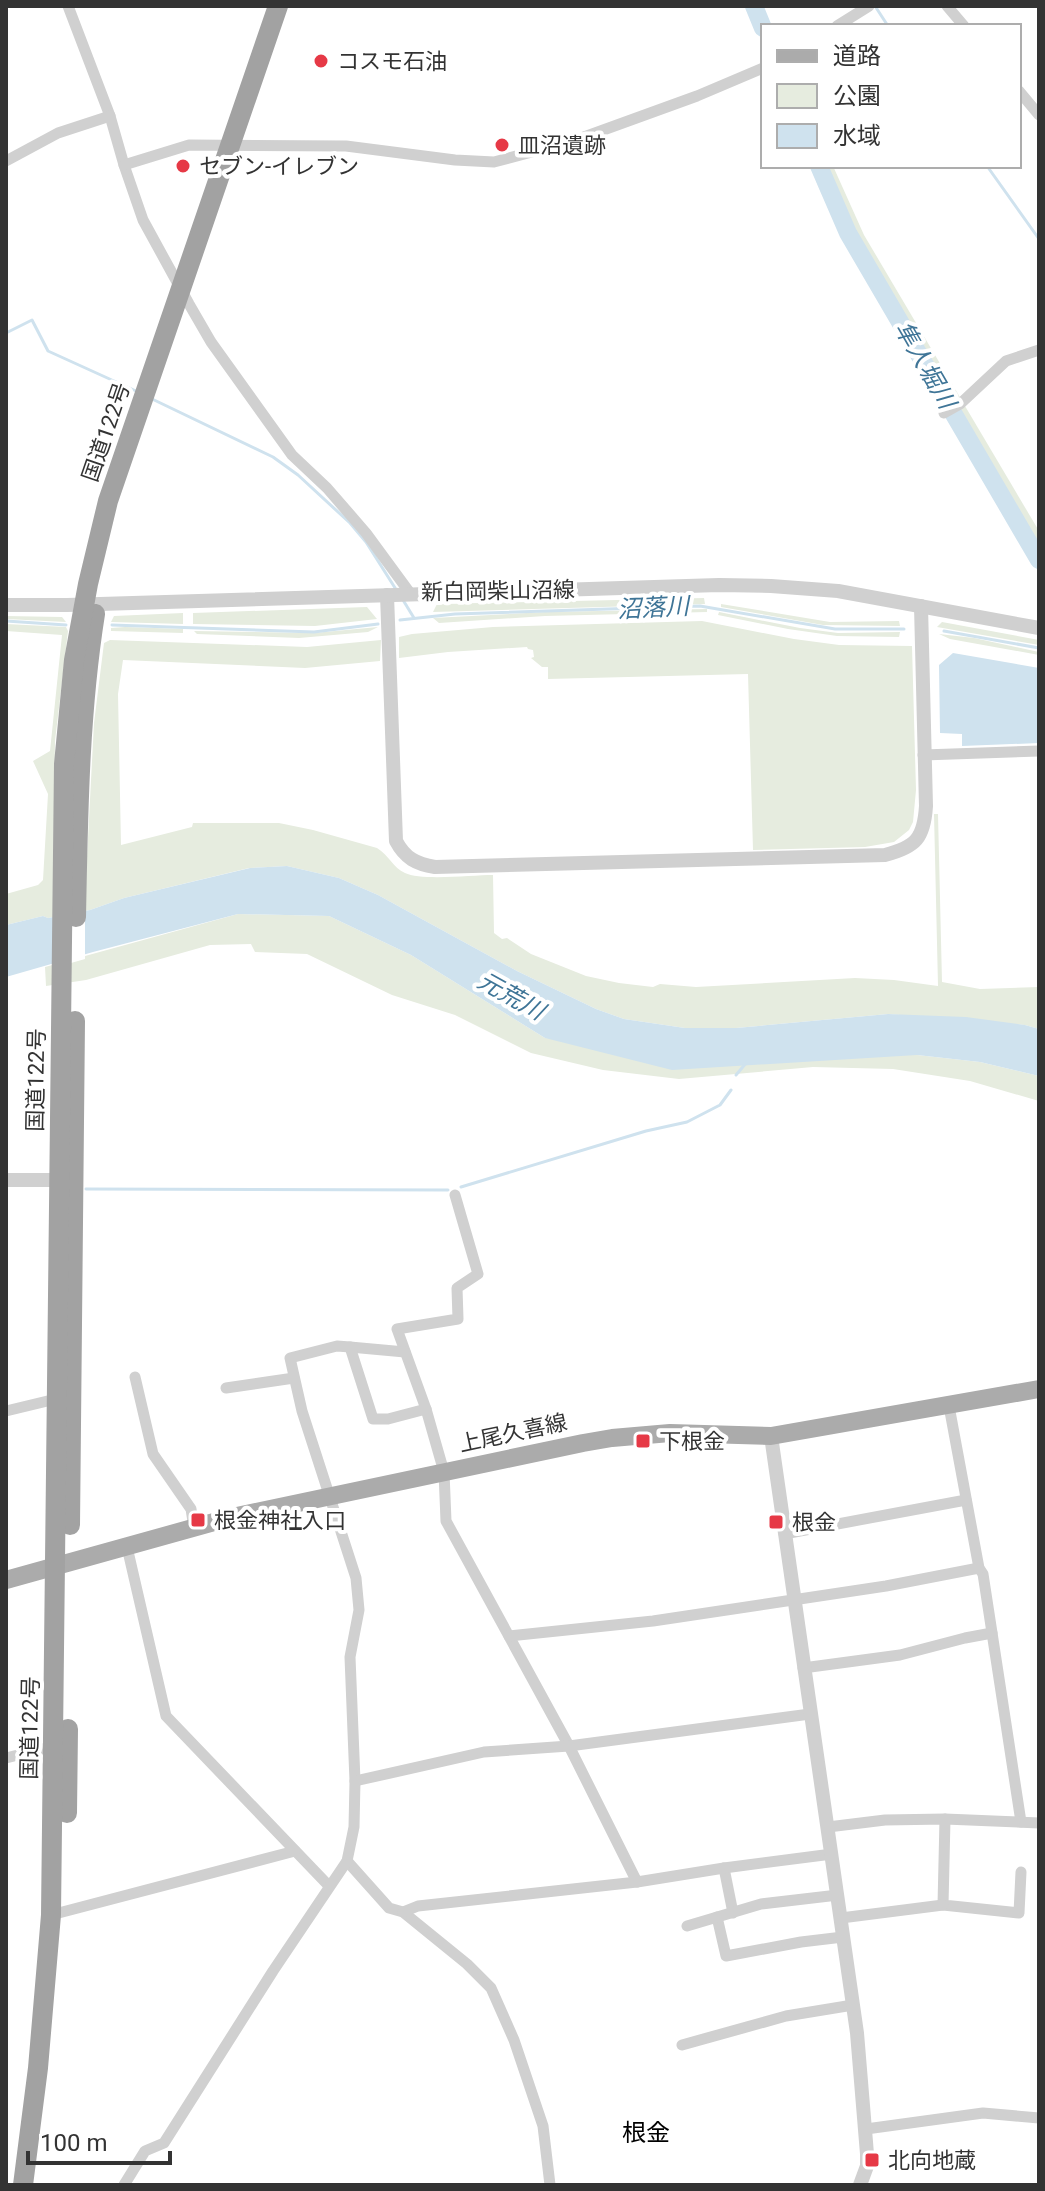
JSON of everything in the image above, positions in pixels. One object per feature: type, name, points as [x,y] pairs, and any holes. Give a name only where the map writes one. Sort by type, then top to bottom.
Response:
[{"type":"highway","name":"国道122号","points":[[35,2185],[51,2067],[57,1913],[68,1772],[63,1565],[70,884],[64,764],[74,660],[90,603],[108,501],[185,296],[237,145],[278,6]]},
{"type":"highway","name":"国道122号","points":[[237,145],[292,6]]},
{"type":"highway","name":"国道122号","points":[[23,2185],[57,1913],[54,1746],[63,1565]]},
{"type":"main road","name":"上尾久喜線","points":[[6,1580],[232,1517],[612,1438],[670,1433],[771,1436],[1039,1389]]},
{"type":"street","points":[[68,6],[110,116],[143,220],[211,342],[292,455],[327,488],[366,533],[410,593]]},
{"type":"street","points":[[840,24],[869,6]]},
{"type":"street","points":[[948,6],[962,24]]},
{"type":"street","points":[[124,165],[189,145],[346,146],[494,162],[573,141],[697,96],[761,69]]},
{"type":"street","points":[[1021,93],[1039,115]]},
{"type":"street","points":[[6,161],[58,133],[110,116]]},
{"type":"street","points":[[944,413],[960,404],[1006,361],[1039,350]]},
{"type":"street","name":"新白岡柴山沼線","points":[[6,605],[771,586],[838,591],[1039,628]]},
{"type":"street","points":[[387,595],[396,841],[404,854],[422,865],[435,867],[885,855],[912,845],[925,824],[921,606]]},
{"type":"street","points":[[923,755],[1039,751]]},
{"type":"street","points":[[6,1180],[67,1180]]},
{"type":"street","points":[[455,1195],[478,1274],[457,1288],[458,1319],[397,1329],[426,1409],[444,1472],[446,1521],[569,1746],[637,1882]]},
{"type":"street","points":[[124,2185],[145,2151],[164,2143],[347,1861],[354,1827],[350,1657],[359,1610],[358,1594],[356,1578],[302,1411],[290,1358],[337,1346],[405,1352]]},
{"type":"street","points":[[350,1347],[373,1419],[388,1419],[426,1409]]},
{"type":"street","points":[[135,1377],[153,1454],[191,1509],[194,1528]]},
{"type":"street","points":[[226,1388],[294,1378]]},
{"type":"street","points":[[6,1411],[65,1397]]},
{"type":"street","points":[[949,1406],[979,1568],[983,1574],[1021,1822]]},
{"type":"street","points":[[771,1436],[853,2005],[870,2185]]},
{"type":"street","points":[[784,1534],[966,1500]]},
{"type":"street","points":[[127,1547],[166,1716],[329,1886]]},
{"type":"street","points":[[509,1636],[653,1621],[886,1586],[979,1568]]},
{"type":"street","points":[[803,1668],[900,1655],[992,1633]]},
{"type":"street","points":[[355,1781],[484,1752],[569,1746],[810,1714]]},
{"type":"street","points":[[6,1758],[54,1746]]},
{"type":"street","points":[[943,1905],[945,1819]]},
{"type":"street","points":[[828,1827],[885,1820],[1039,1823]]},
{"type":"street","points":[[57,1913],[295,1851]]},
{"type":"street","points":[[403,1912],[418,1906],[637,1882],[832,1854]]},
{"type":"street","points":[[347,1861],[389,1908],[403,1912],[467,1964],[491,1988],[514,2040],[543,2126],[550,2185]]},
{"type":"street","points":[[724,1868],[733,1913]]},
{"type":"street","points":[[841,1918],[943,1905],[1019,1913],[1021,1872]]},
{"type":"street","points":[[687,1926],[761,1904],[838,1895]]},
{"type":"street","points":[[717,1917],[726,1956],[843,1937]]},
{"type":"street","points":[[682,2045],[786,2016],[853,2005]]},
{"type":"street","points":[[866,2129],[983,2113],[1039,2118]]},
{"type":"street","points":[[860,2185],[867,2166]]},
{"type":"green space","points":[[811,168],[815,168],[848,237],[947,408],[943,409],[872,290]]},
{"type":"green space","points":[[823,168],[834,168],[864,235],[961,399],[951,404],[865,258]]},
{"type":"green space","points":[[965,406],[1039,531],[1039,552],[956,412]]},
{"type":"green space","points":[[951,415],[1039,564],[1039,570],[948,417]]},
{"type":"green space","points":[[704,598],[705,604],[433,612],[437,604]]},
{"type":"green space","points":[[721,604],[830,622],[899,621],[900,626],[823,625],[721,607]]},
{"type":"green space","points":[[367,607],[377,619],[315,626],[193,624],[193,613]]},
{"type":"green space","points":[[707,609],[707,612],[545,616],[439,623],[433,618],[545,612]]},
{"type":"green space","points":[[719,612],[838,633],[900,632],[899,637],[837,636],[718,615]]},
{"type":"green space","points":[[183,613],[183,624],[111,622],[114,616]]},
{"type":"green space","points":[[6,616],[62,617],[66,622],[6,619]]},
{"type":"green space","points":[[702,621],[839,645],[912,646],[916,790],[913,822],[909,830],[894,842],[865,847],[753,850],[748,674],[548,679],[548,667],[542,667],[531,658],[534,657],[533,650],[527,647],[399,658],[399,637],[412,634],[493,627]]},
{"type":"green space","points":[[942,622],[1039,640],[1039,645],[937,627]]},
{"type":"green space","points":[[6,624],[66,627],[68,631],[55,741],[53,893],[86,876],[94,723],[104,643],[110,640],[307,647],[381,640],[380,661],[305,668],[123,660],[118,694],[121,845],[192,827],[193,823],[279,823],[377,848],[401,871],[413,875],[493,875],[494,933],[531,954],[586,976],[619,983],[696,987],[855,978],[938,986],[934,814],[938,814],[942,982],[980,989],[1039,987],[1039,1029],[1025,1025],[888,1014],[736,1028],[685,1028],[624,1019],[517,971],[378,895],[339,878],[287,866],[249,868],[124,898],[90,910],[6,925],[6,894],[38,885],[43,880],[48,794],[33,761],[50,751],[62,635],[6,631]]},
{"type":"green space","points":[[378,627],[368,632],[299,638],[197,634],[194,631],[314,633]]},
{"type":"green space","points":[[111,628],[183,629],[183,633],[111,631]]},
{"type":"green space","points":[[939,634],[974,638],[1039,652],[1039,655],[950,639]]},
{"type":"green space","points":[[238,914],[329,916],[411,955],[545,1038],[917,1055],[980,1062],[1039,1076],[1039,1101],[970,1081],[893,1069],[813,1067],[679,1079],[603,1070],[531,1053],[455,1015],[392,995],[307,954],[255,952],[251,944],[210,945],[86,980],[46,986],[45,967]]},
{"type":"water","points":[[953,653],[1039,668],[1039,743],[962,746],[962,734],[940,733],[939,665]]},
{"type":"water","name":"元荒川","points":[[287,866],[339,878],[378,895],[517,971],[624,1019],[685,1028],[736,1028],[888,1014],[966,1017],[1025,1025],[1039,1029],[1039,1076],[980,1062],[917,1055],[672,1070],[545,1038],[411,955],[329,916],[238,914],[6,977],[6,925],[90,910],[124,898],[250,868]]},
{"type":"pier","points":[[85,907],[85,959],[71,963],[71,909]]},
{"type":"waterway","name":"隼人堀川","points":[[754,6],[761,24]]},
{"type":"waterway","points":[[875,6],[887,24]]},
{"type":"waterway","name":"隼人堀川","points":[[820,168],[848,233],[1039,560]]},
{"type":"waterway","points":[[988,168],[1039,239]]},
{"type":"waterway","points":[[6,333],[32,320],[48,351],[136,391]]},
{"type":"waterway","points":[[150,398],[273,457],[298,475],[350,523],[397,591]]},
{"type":"waterway","points":[[403,600],[414,618]]},
{"type":"waterway","name":"沼落川","points":[[400,620],[455,614],[700,606],[835,629],[904,629]]},
{"type":"waterway","name":"沼落川","points":[[6,621],[66,625]]},
{"type":"waterway","name":"沼落川","points":[[112,625],[314,632],[378,624]]},
{"type":"waterway","name":"沼落川","points":[[944,631],[1039,648]]},
{"type":"waterway","points":[[736,1075],[747,1062]]},
{"type":"waterway","points":[[461,1187],[646,1131],[687,1122],[720,1105],[731,1090]]},
{"type":"waterway","points":[[86,1189],[448,1190]]},
{"type":"place","name":"コスモ石油","points":[[321,61]]},
{"type":"place","name":"皿沼遺跡","points":[[502,145]]},
{"type":"place","name":"セブン-イレブン","points":[[183,166]]},
{"type":"place","name":"下根金","points":[[643,1441]]},
{"type":"place","name":"根金神社入口","points":[[198,1520]]},
{"type":"place","name":"根金","points":[[776,1522]]},
{"type":"place","name":"北向地蔵","points":[[872,2160]]},
{"type":"district","name":"根金","points":[[646,2133]]}]
